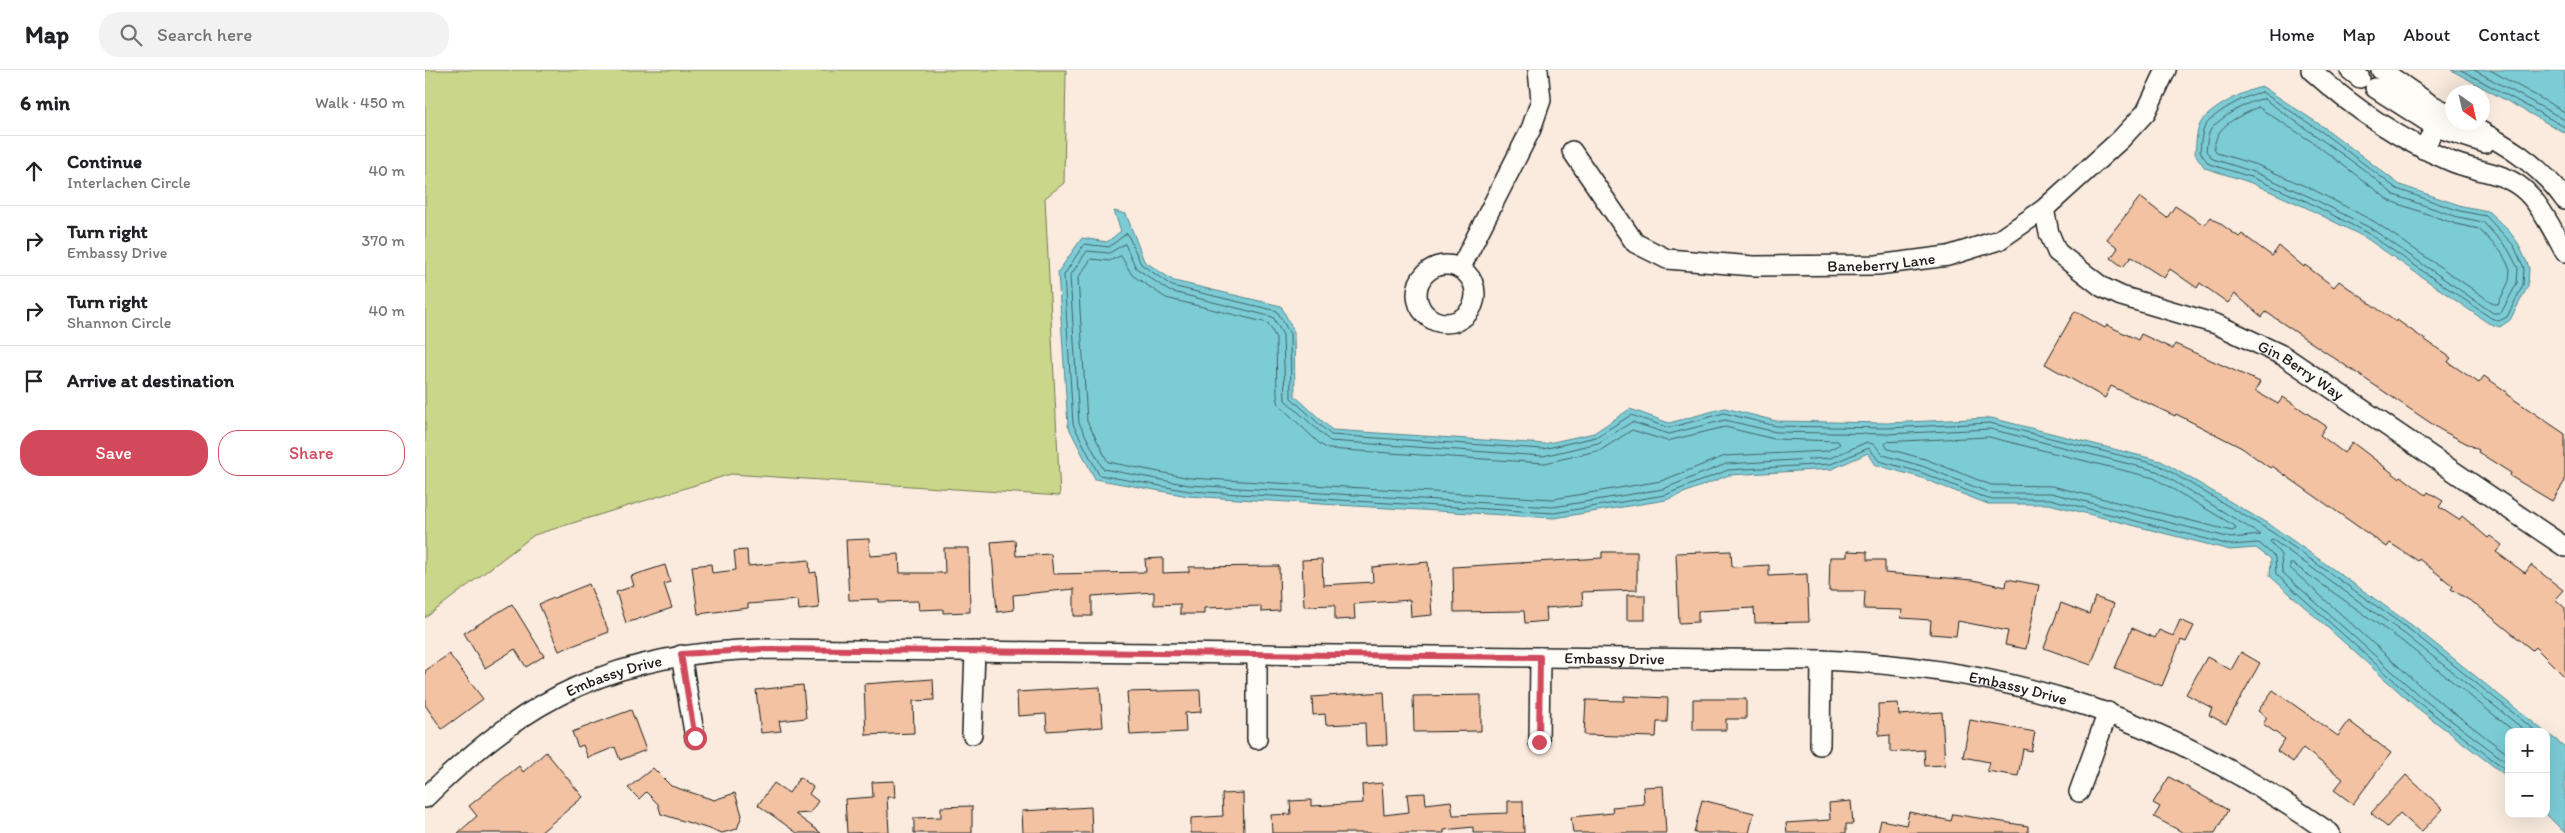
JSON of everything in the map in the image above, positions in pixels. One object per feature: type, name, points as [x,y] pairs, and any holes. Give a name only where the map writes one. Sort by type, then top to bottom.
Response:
[{"type":"street","points":[[1459,269],[1531,130],[1541,100],[1538,70]]},
{"type":"street","name":"Baneberry Lane","points":[[1571,151],[1635,243],[1667,259],[1753,266],[1877,264],[1948,256],[1999,240],[2045,210],[2121,139],[2146,112],[2166,70]]},
{"type":"street","points":[[2311,70],[2327,85],[2387,127],[2423,149],[2451,162],[2505,176],[2524,190],[2565,252]]},
{"type":"street","points":[[2366,76],[2445,112]]},
{"type":"street","points":[[2366,76],[2436,127],[2492,145],[2513,148]]},
{"type":"street","points":[[2423,149],[2436,127]]},
{"type":"street","points":[[2479,130],[2513,148],[2552,181],[2565,200]]},
{"type":"street","name":"Gin Berry Way","points":[[2045,210],[2049,233],[2057,252],[2102,287],[2121,296],[2216,324],[2284,356],[2565,547]]},
{"type":"street","name":"Embassy Drive","points":[[425,798],[460,763],[494,734],[557,695],[617,671],[681,654],[763,649],[1821,660],[1877,662],[1946,670],[2055,695],[2108,712],[2200,752],[2249,779],[2330,833]]},
{"type":"street","points":[[972,734],[975,651]]},
{"type":"street","points":[[681,654],[695,738]]},
{"type":"street","points":[[1257,654],[1257,739]]},
{"type":"street","points":[[1539,742],[1540,657]]},
{"type":"street","points":[[1820,744],[1821,660]]},
{"type":"street","points":[[2079,792],[2108,712]]},
{"type":"green space","points":[[425,70],[1066,70],[1064,183],[1045,198],[1060,496],[731,474],[534,535],[425,618]]},
{"type":"water","points":[[2451,70],[2565,70],[2565,133],[2490,92],[2490,85],[2478,85]]},
{"type":"water","points":[[2263,87],[2325,128],[2400,185],[2462,206],[2488,211],[2509,231],[2518,243],[2529,267],[2528,286],[2510,320],[2500,327],[2488,323],[2366,238],[2305,207],[2249,182],[2205,168],[2195,154],[2197,135],[2204,118],[2219,106]]},
{"type":"water","points":[[1114,211],[1126,214],[1144,261],[1174,281],[1281,306],[1294,332],[1295,396],[1332,430],[1544,444],[1594,433],[1630,409],[1669,423],[1725,408],[1776,421],[1887,423],[1991,418],[2161,461],[2275,528],[2413,626],[2540,728],[2505,728],[2505,775],[2416,707],[2270,576],[2271,559],[2256,548],[2230,550],[2049,504],[1988,504],[1919,477],[1876,465],[1868,453],[1832,469],[1729,475],[1666,500],[1554,518],[1188,496],[1095,479],[1068,426],[1058,272],[1082,238],[1107,242],[1121,231]]},
{"type":"water","points":[[2550,735],[2565,747],[2565,833],[2550,818]]},
{"type":"building","points":[[2140,197],[2167,218],[2175,206],[2204,225],[2211,217],[2239,237],[2242,234],[2272,256],[2279,246],[2304,267],[2305,265],[2334,287],[2339,281],[2396,322],[2397,320],[2451,358],[2448,362],[2479,383],[2484,376],[2507,392],[2506,394],[2565,434],[2565,481],[2552,501],[2510,476],[2511,473],[2478,452],[2479,450],[2441,430],[2266,312],[2262,317],[2235,294],[2228,303],[2200,283],[2197,288],[2170,269],[2164,278],[2131,257],[2123,267],[2111,258],[2118,248],[2107,239]]},
{"type":"building","points":[[2075,311],[2105,328],[2107,325],[2138,340],[2141,334],[2173,349],[2175,344],[2260,382],[2255,391],[2278,404],[2283,397],[2326,426],[2320,435],[2344,453],[2352,442],[2399,478],[2401,476],[2426,495],[2428,492],[2443,501],[2439,507],[2459,520],[2462,516],[2488,538],[2490,536],[2502,545],[2496,552],[2525,573],[2531,565],[2563,590],[2555,599],[2565,608],[2565,677],[2535,647],[2532,650],[2477,605],[2451,589],[2453,586],[2419,559],[2418,561],[2390,543],[2387,547],[2272,466],[2270,468],[2242,448],[2176,414],[2175,416],[2111,386],[2105,398],[2045,364]]},
{"type":"building","points":[[869,539],[870,556],[899,554],[900,573],[945,573],[944,548],[969,548],[970,612],[943,613],[943,609],[919,610],[918,601],[879,602],[879,599],[849,600],[846,540]]},
{"type":"building","points":[[1015,540],[1016,556],[1051,554],[1053,574],[1146,572],[1145,559],[1163,558],[1163,573],[1189,572],[1189,567],[1279,566],[1280,611],[1261,612],[1261,606],[1204,608],[1204,614],[1180,614],[1180,604],[1154,605],[1154,592],[1092,596],[1092,616],[1074,616],[1074,589],[1013,595],[1014,610],[997,612],[991,542]]},
{"type":"building","points":[[747,550],[748,566],[809,560],[810,573],[816,572],[819,608],[799,610],[798,600],[748,604],[748,608],[698,614],[692,566],[711,564],[712,573],[736,570],[734,551]]},
{"type":"building","points":[[1731,551],[1732,567],[1769,565],[1769,576],[1807,574],[1809,622],[1755,623],[1754,608],[1698,611],[1698,622],[1679,623],[1676,553]]},
{"type":"building","points":[[1847,551],[1867,552],[1867,560],[1885,560],[1885,573],[1973,580],[2006,587],[2007,579],[2039,585],[2026,649],[2005,645],[2008,631],[1958,621],[1956,636],[1930,634],[1931,620],[1901,618],[1902,610],[1864,609],[1865,591],[1829,591],[1830,557],[1847,557]]},
{"type":"building","points":[[1602,552],[1637,552],[1637,590],[1582,592],[1583,605],[1546,608],[1547,621],[1525,623],[1524,611],[1454,612],[1453,567],[1602,558]]},
{"type":"building","points":[[1322,559],[1323,585],[1373,582],[1372,567],[1428,562],[1432,615],[1411,617],[1410,600],[1354,604],[1355,619],[1335,620],[1335,605],[1304,606],[1302,560]]},
{"type":"building","points":[[665,565],[670,582],[664,584],[672,608],[626,623],[616,592],[634,586],[631,576]]},
{"type":"building","points":[[589,584],[609,632],[559,651],[539,604]]},
{"type":"building","points":[[1627,595],[1645,595],[1645,620],[1627,620]]},
{"type":"building","points":[[2095,597],[2114,604],[2091,665],[2044,648],[2061,603],[2089,614]]},
{"type":"building","points":[[512,604],[544,656],[526,667],[515,649],[485,668],[464,633]]},
{"type":"building","points":[[2180,620],[2194,626],[2186,642],[2181,640],[2162,686],[2115,668],[2132,628],[2155,638],[2159,630],[2173,636]]},
{"type":"building","points":[[2241,652],[2260,663],[2226,724],[2209,715],[2212,708],[2186,694],[2207,657],[2231,670]]},
{"type":"building","points":[[449,654],[483,699],[442,729],[425,705],[425,671]]},
{"type":"building","points":[[933,679],[934,700],[913,701],[914,733],[866,735],[864,684]]},
{"type":"building","points":[[803,685],[806,718],[779,721],[781,731],[761,733],[756,690]]},
{"type":"building","points":[[1100,687],[1103,727],[1047,731],[1046,714],[1018,716],[1017,692]]},
{"type":"building","points":[[1200,690],[1201,712],[1185,713],[1186,732],[1130,735],[1127,692]]},
{"type":"building","points":[[2273,690],[2338,736],[2349,721],[2391,753],[2353,804],[2334,790],[2343,779],[2303,748],[2293,762],[2277,751],[2285,739],[2263,724],[2267,718],[2258,711]]},
{"type":"building","points":[[1384,692],[1387,745],[1366,746],[1365,723],[1326,725],[1325,714],[1313,715],[1312,697]]},
{"type":"building","points":[[1481,695],[1481,731],[1414,732],[1413,696]]},
{"type":"building","points":[[1624,696],[1668,698],[1667,722],[1657,722],[1656,737],[1584,735],[1586,700],[1624,701]]},
{"type":"building","points":[[1693,699],[1746,699],[1746,719],[1726,719],[1726,730],[1693,730]]},
{"type":"building","points":[[1898,703],[1899,715],[1942,712],[1945,765],[1925,766],[1924,750],[1890,752],[1890,735],[1879,736],[1878,704]]},
{"type":"building","points":[[631,710],[646,750],[620,760],[615,747],[588,758],[583,745],[578,747],[572,732]]},
{"type":"building","points":[[1970,720],[2035,732],[2031,751],[2023,749],[2018,776],[1987,771],[1989,762],[1963,757]]},
{"type":"building","points":[[546,752],[583,797],[540,833],[458,833],[477,816],[469,806],[519,766],[523,772]]},
{"type":"building","points":[[653,768],[671,786],[714,800],[735,793],[742,815],[737,829],[722,833],[661,814],[658,804],[646,792],[639,799],[628,788]]},
{"type":"building","points":[[2406,775],[2443,809],[2421,832],[2400,813],[2387,827],[2371,813]]},
{"type":"building","points":[[800,777],[813,787],[809,794],[818,801],[810,813],[795,814],[821,833],[797,833],[758,805],[774,783],[789,793]]},
{"type":"building","points":[[2169,777],[2228,810],[2215,833],[2184,833],[2154,817],[2160,807],[2153,803]]},
{"type":"building","points":[[894,781],[895,797],[887,797],[889,832],[847,833],[845,799],[873,797],[872,782]]},
{"type":"building","points":[[1382,783],[1384,815],[1409,812],[1407,794],[1425,793],[1426,804],[1451,801],[1453,815],[1508,813],[1508,801],[1523,801],[1524,833],[1473,833],[1473,827],[1444,830],[1444,833],[1272,833],[1271,815],[1291,814],[1290,801],[1311,800],[1311,806],[1363,803],[1362,785]]},
{"type":"building","points":[[1663,786],[1666,833],[1573,833],[1571,817],[1613,813],[1612,807],[1644,804],[1643,787]]},
{"type":"building","points":[[1243,793],[1244,833],[1191,833],[1191,818],[1223,816],[1222,794]]},
{"type":"building","points":[[1702,800],[1754,813],[1749,833],[1694,833]]},
{"type":"building","points":[[1851,801],[1853,824],[1846,824],[1846,833],[1787,833],[1786,823],[1830,820],[1829,803]]},
{"type":"building","points":[[972,806],[972,833],[914,833],[914,818],[941,817],[941,807]]},
{"type":"building","points":[[1091,807],[1092,833],[1023,833],[1022,811]]},
{"type":"building","points":[[1909,812],[1951,821],[1953,814],[2028,826],[2028,833],[1878,833],[1881,820],[1906,825]]},
{"type":"route","points":[[695,738],[681,654],[718,650],[763,649],[1540,657],[1539,742]]}]
